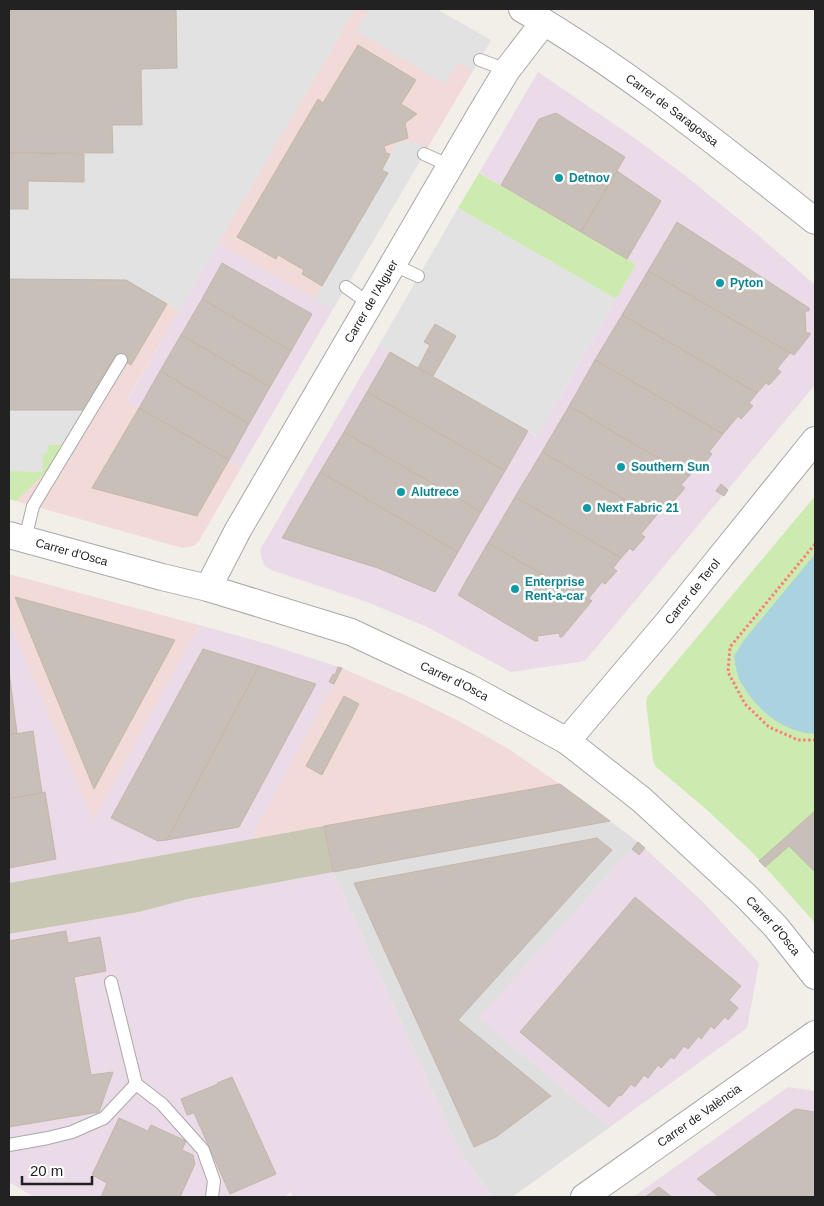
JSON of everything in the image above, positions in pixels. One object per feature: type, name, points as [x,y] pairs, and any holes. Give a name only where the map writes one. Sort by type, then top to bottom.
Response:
[{"type":"street","name":"Carrer de Saragossa","points":[[522,9],[618,71],[815,221]]},
{"type":"street","name":"Carrer de l'Alguer","points":[[208,588],[238,530],[450,166],[507,70],[544,22]]},
{"type":"street","name":"Carrer de Terol","points":[[567,741],[668,622],[815,440]]},
{"type":"street","name":"Carrer d'Osca","points":[[17,537],[208,588],[351,632],[468,687],[567,741],[642,800],[746,896],[776,927],[815,976]]},
{"type":"street","name":"Carrer de València","points":[[584,1197],[815,1034]]},
{"type":"lane","points":[[480,60],[507,70]]},
{"type":"lane","points":[[424,154],[450,166]]},
{"type":"lane","points":[[392,264],[418,276]]},
{"type":"lane","points":[[346,287],[370,304]]},
{"type":"lane","points":[[17,537],[32,506],[121,360]]},
{"type":"lane","points":[[111,982],[136,1084],[162,1104],[203,1150],[214,1181],[212,1197]]},
{"type":"lane","points":[[9,1145],[72,1132],[104,1118],[136,1084]]},
{"type":"path","points":[[815,544],[730,647],[728,672],[745,704],[770,727],[798,740],[815,740]]},
{"type":"shaded area","points":[[176,9],[355,9],[179,311],[126,280],[9,279],[9,209],[28,209],[28,181],[84,182],[84,154],[113,153],[112,125],[142,125],[141,69],[177,68]]},
{"type":"shaded area","points":[[355,9],[436,9],[491,40],[333,309],[218,243]]},
{"type":"shaded area","points":[[369,9],[436,9],[491,40],[473,71],[458,62],[445,84],[356,31]]},
{"type":"shaded area","points":[[538,72],[636,139],[687,177],[757,234],[815,285],[815,385],[585,661],[511,672],[427,627],[367,602],[271,570],[264,565],[260,550],[379,345],[536,436],[558,400],[636,264],[479,173]]},
{"type":"shaded area","points":[[397,142],[412,142],[428,147],[333,309],[316,299],[387,173],[382,170]]},
{"type":"shaded area","points":[[458,208],[616,299],[537,436],[379,345]]},
{"type":"shaded area","points":[[218,243],[333,309],[241,468],[127,401]]},
{"type":"shaded area","points":[[9,279],[126,280],[179,311],[127,400],[241,468],[199,541],[194,546],[182,548],[9,499]]},
{"type":"shaded area","points":[[9,410],[84,410],[62,445],[47,445],[48,451],[43,456],[42,472],[9,471]]},
{"type":"shaded area","points":[[9,574],[199,625],[93,822],[9,619]]},
{"type":"shaded area","points":[[9,619],[93,821],[199,625],[271,645],[342,668],[250,840],[9,883]]},
{"type":"shaded area","points":[[342,668],[455,719],[507,748],[560,784],[250,840]]},
{"type":"shaded area","points":[[610,821],[638,842],[479,1018],[610,1127],[512,1197],[493,1197],[460,1152],[333,872]]},
{"type":"shaded area","points":[[324,826],[333,872],[188,899],[139,912],[9,934],[9,883]]},
{"type":"shaded area","points":[[638,842],[702,901],[759,963],[747,1028],[610,1127],[478,1018]]},
{"type":"shaded area","points":[[333,872],[460,1152],[493,1197],[294,1197],[290,1192],[285,1197],[34,1197],[9,1182],[9,934],[139,912],[188,899]]},
{"type":"shaded area","points":[[788,1087],[815,1091],[815,1197],[633,1197]]},
{"type":"green space","points":[[479,173],[636,264],[616,299],[458,208]]},
{"type":"green space","points":[[47,445],[62,445],[47,471],[16,501],[9,499],[9,471],[42,472],[43,455]]},
{"type":"green space","points":[[815,496],[815,923],[751,851],[707,810],[655,766],[646,703],[647,697]]},
{"type":"water","points":[[815,554],[815,734],[794,730],[767,714],[751,698],[739,680],[734,656],[744,640]]},
{"type":"building","points":[[9,9],[176,9],[177,68],[141,69],[142,125],[112,125],[113,153],[9,153]]},
{"type":"building","points":[[358,45],[416,80],[401,104],[417,114],[405,123],[408,138],[384,146],[386,153],[390,154],[382,170],[388,173],[322,286],[302,274],[304,270],[278,255],[276,259],[237,237],[318,99],[323,103]]},
{"type":"building","name":"Detnov","points":[[556,113],[625,157],[581,232],[501,185],[539,119]]},
{"type":"building","points":[[9,153],[84,154],[84,182],[28,181],[28,209],[9,209]]},
{"type":"building","points":[[617,171],[661,201],[627,259],[581,232]]},
{"type":"building","name":"Pyton","points":[[677,222],[809,308],[809,311],[805,311],[806,333],[810,333],[810,335],[794,355],[648,271]]},
{"type":"building","points":[[222,263],[312,314],[291,351],[202,299]]},
{"type":"building","points":[[648,271],[790,353],[777,369],[781,372],[769,385],[766,383],[757,393],[622,315]]},
{"type":"building","points":[[9,279],[126,280],[167,304],[131,365],[115,356],[84,410],[9,410]]},
{"type":"building","points":[[202,299],[291,351],[270,387],[181,335]]},
{"type":"building","points":[[622,315],[757,393],[749,403],[753,406],[741,419],[738,416],[723,434],[595,360]]},
{"type":"building","points":[[435,324],[456,336],[433,376],[418,368],[430,345],[424,342]]},
{"type":"building","points":[[181,335],[270,387],[249,424],[160,371]]},
{"type":"building","points":[[390,352],[528,431],[505,471],[367,392]]},
{"type":"building","points":[[595,360],[723,434],[709,452],[712,454],[701,468],[698,465],[689,476],[569,406]]},
{"type":"building","points":[[160,371],[249,424],[229,460],[139,408]]},
{"type":"building","points":[[367,392],[505,471],[481,512],[344,432]]},
{"type":"building","name":"Southern Sun","points":[[569,406],[689,476],[681,485],[685,488],[673,502],[670,499],[655,517],[542,452]]},
{"type":"building","points":[[139,408],[229,460],[197,516],[92,488]]},
{"type":"building","name":"Alutrece","points":[[344,432],[481,512],[458,552],[320,472]]},
{"type":"building","name":"Next Fabric 21","points":[[542,452],[655,517],[641,534],[645,537],[633,551],[630,548],[621,558],[515,497]]},
{"type":"building","points":[[320,472],[458,552],[435,592],[378,568],[282,538]]},
{"type":"building","points":[[721,484],[728,490],[724,496],[716,491]]},
{"type":"building","name":"Enterprise Rent-a-car","points":[[515,497],[621,558],[613,568],[617,571],[605,584],[602,582],[589,598],[591,602],[488,543]]},
{"type":"building","name":"Enterprise Rent-a-car","points":[[488,543],[591,602],[562,637],[560,637],[559,633],[537,636],[538,641],[535,641],[458,595]]},
{"type":"building","points":[[15,597],[175,640],[94,789]]},
{"type":"building","points":[[203,649],[259,666],[167,840],[158,841],[111,818]]},
{"type":"building","points":[[259,666],[316,684],[239,827],[167,840]]},
{"type":"building","points":[[338,667],[342,668],[334,684],[329,682],[333,674],[335,675]]},
{"type":"building","points":[[9,671],[17,733],[9,735]]},
{"type":"building","points":[[344,696],[359,704],[322,775],[306,766]]},
{"type":"building","points":[[33,731],[42,793],[9,799],[9,735]]},
{"type":"building","points":[[560,784],[610,821],[333,872],[324,826]]},
{"type":"building","points":[[45,792],[56,859],[9,868],[9,799]]},
{"type":"building","points":[[815,811],[815,872],[789,846],[765,867],[759,861]]},
{"type":"building","points":[[597,838],[612,850],[458,1020],[551,1096],[496,1137],[474,1147],[354,883]]},
{"type":"building","points":[[638,842],[645,848],[639,855],[632,849]]},
{"type":"building","points":[[635,897],[741,986],[729,1000],[738,1008],[728,1020],[725,1017],[714,1029],[711,1026],[701,1039],[699,1036],[688,1049],[684,1046],[674,1059],[671,1057],[661,1068],[658,1065],[648,1078],[644,1075],[635,1087],[631,1084],[609,1107],[520,1032]]},
{"type":"building","points":[[66,931],[68,943],[100,937],[106,971],[74,977],[91,1075],[113,1072],[99,1112],[9,1127],[9,941]]},
{"type":"building","points":[[232,1077],[276,1174],[230,1194],[194,1113],[187,1115],[181,1099]]},
{"type":"building","points":[[795,1109],[815,1112],[815,1197],[719,1197],[697,1179]]},
{"type":"building","points":[[119,1118],[148,1131],[151,1125],[186,1141],[182,1150],[193,1155],[195,1164],[180,1197],[101,1197],[107,1183],[92,1175]]},
{"type":"building","points":[[659,1187],[672,1197],[645,1197]]},
{"type":"place","name":"Detnov","points":[[559,178]]},
{"type":"place","name":"Pyton","points":[[720,283]]},
{"type":"place","name":"Southern Sun","points":[[621,467]]},
{"type":"place","name":"Alutrece","points":[[401,492]]},
{"type":"place","name":"Next Fabric 21","points":[[587,508]]},
{"type":"place","name":"Enterprise Rent-a-car","points":[[515,589]]}]
